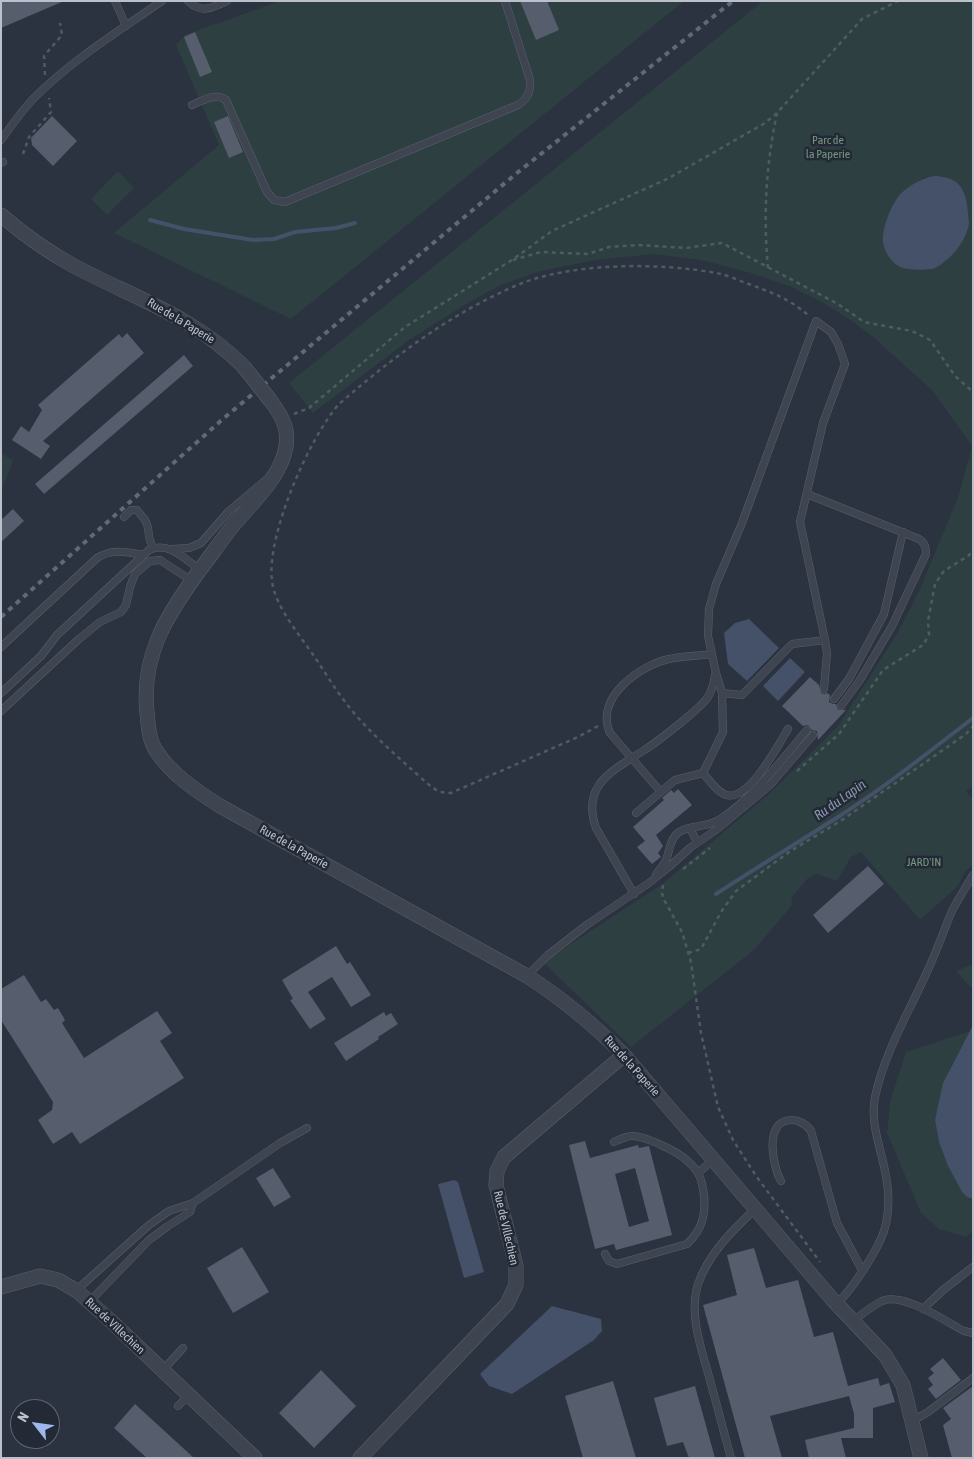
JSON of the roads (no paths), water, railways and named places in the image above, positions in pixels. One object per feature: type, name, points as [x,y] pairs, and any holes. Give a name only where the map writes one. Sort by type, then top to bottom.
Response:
[{"type":"street","name":"Rue de la Paperie","points":[[1,215],[33,240],[74,266],[152,302],[193,326],[229,352],[244,367],[270,400],[284,419],[287,428],[286,447],[278,469],[196,575],[160,630],[147,672],[146,684],[148,722],[154,747],[162,759],[189,784],[224,809],[527,976],[574,1008],[624,1055],[837,1304],[885,1355],[903,1385],[921,1458]]},
{"type":"street","name":"Rue de Villechien","points":[[360,1458],[508,1304],[516,1285],[516,1266],[496,1185],[498,1171],[504,1157],[624,1055]]},
{"type":"street","name":"Rue de Villechien","points":[[1,1288],[40,1276],[58,1280],[78,1291],[255,1458]]},
{"type":"lane","points":[[114,1],[126,26]]},
{"type":"lane","points":[[1,140],[25,108],[47,86],[162,1]]},
{"type":"lane","points":[[188,1],[195,8],[202,10],[208,10],[227,1]]},
{"type":"lane","points":[[192,106],[216,96],[226,100],[267,192],[274,200],[285,202],[518,105],[525,100],[530,90],[530,80],[504,1]]},
{"type":"lane","points":[[636,813],[675,780],[703,773],[723,732],[722,694],[708,636],[708,609],[716,584],[742,523],[816,321],[831,332],[838,344],[845,364],[823,423],[800,522],[827,653],[824,689]]},
{"type":"lane","points":[[1,693],[42,656],[57,635],[144,555],[154,548],[189,548],[201,543],[235,506],[278,469]]},
{"type":"lane","points":[[807,494],[903,532],[922,541],[926,549],[926,554],[892,626],[860,680],[841,706]]},
{"type":"lane","points":[[124,517],[131,510],[137,510],[146,520],[148,538],[154,548]]},
{"type":"lane","points":[[834,699],[848,679],[884,614],[903,532]]},
{"type":"lane","points":[[171,549],[196,575]]},
{"type":"lane","points":[[1,647],[97,558],[118,550],[144,555]]},
{"type":"lane","points":[[1,711],[79,639],[100,622],[121,612],[126,605],[135,574],[146,563],[155,559],[160,560],[196,575]]},
{"type":"lane","points":[[722,694],[742,695],[792,644],[825,640]]},
{"type":"lane","points":[[660,792],[610,733],[606,715],[610,702],[636,672],[668,659],[712,654]]},
{"type":"lane","points":[[634,894],[596,828],[593,812],[594,797],[600,783],[611,771],[645,749],[702,704],[712,690],[716,673]]},
{"type":"lane","points":[[703,773],[722,793],[730,796],[738,793],[759,777],[788,729]]},
{"type":"lane","points":[[527,976],[548,955],[588,924],[651,881],[697,842],[716,830],[770,784],[810,732],[760,786],[719,820],[705,826],[684,829],[674,836],[665,862],[651,881]]},
{"type":"lane","points":[[690,828],[697,842]]},
{"type":"lane","points":[[837,1304],[852,1287],[884,1231],[887,1210],[885,1170],[874,1126],[873,1111],[886,1059],[932,963],[953,909],[973,875]]},
{"type":"lane","points":[[781,1181],[775,1172],[774,1132],[782,1123],[788,1120],[799,1120],[808,1126],[811,1131],[837,1223],[862,1270]]},
{"type":"lane","points":[[78,1291],[81,1286],[149,1225],[169,1211],[193,1203],[280,1143],[307,1128]]},
{"type":"lane","points":[[605,1254],[609,1261],[617,1264],[687,1244],[698,1232],[704,1217],[705,1208],[702,1182],[698,1173],[681,1156],[645,1138],[627,1136],[614,1142]]},
{"type":"lane","points":[[698,1173],[713,1160]]},
{"type":"lane","points":[[89,1302],[149,1240],[190,1212],[193,1203]]},
{"type":"lane","points":[[731,1458],[696,1325],[695,1298],[702,1273],[719,1246],[730,1232],[755,1209]]},
{"type":"lane","points":[[923,1309],[943,1290],[973,1267]]},
{"type":"lane","points":[[852,1321],[883,1301],[893,1299],[905,1301],[964,1331],[973,1333]]},
{"type":"lane","points":[[163,1370],[183,1348]]},
{"type":"lane","points":[[912,1421],[928,1412],[973,1378]]},
{"type":"lane","points":[[178,1406],[189,1395]]},
{"type":"water","points":[[934,176],[956,182],[963,191],[966,197],[969,221],[967,232],[956,251],[939,266],[925,270],[903,268],[893,262],[886,252],[883,235],[886,222],[894,204],[903,191],[918,181]]},
{"type":"water","points":[[749,619],[779,648],[747,681],[728,664],[724,633],[735,623]]},
{"type":"water","points":[[790,658],[805,672],[778,701],[763,686]]},
{"type":"water","points":[[973,1025],[973,1199],[967,1197],[962,1192],[948,1166],[939,1142],[935,1120],[943,1083]]},
{"type":"water","points":[[454,1180],[458,1182],[484,1272],[464,1278],[438,1184]]},
{"type":"water","points":[[552,1306],[601,1319],[602,1331],[594,1340],[512,1394],[489,1386],[480,1374]]},
{"type":"waterway","points":[[150,220],[184,229],[253,240],[274,239],[295,232],[336,228],[355,223]]},
{"type":"waterway","name":"Ru du Lapin","points":[[716,894],[855,806],[973,718]]},
{"type":"railway","points":[[1,617],[224,418],[517,173],[733,1]]},
{"type":"park label","name":"Parc de la Paperie","points":[[828,147]]},
{"type":"park label","name":"JARD'IN","points":[[924,862]]}]
